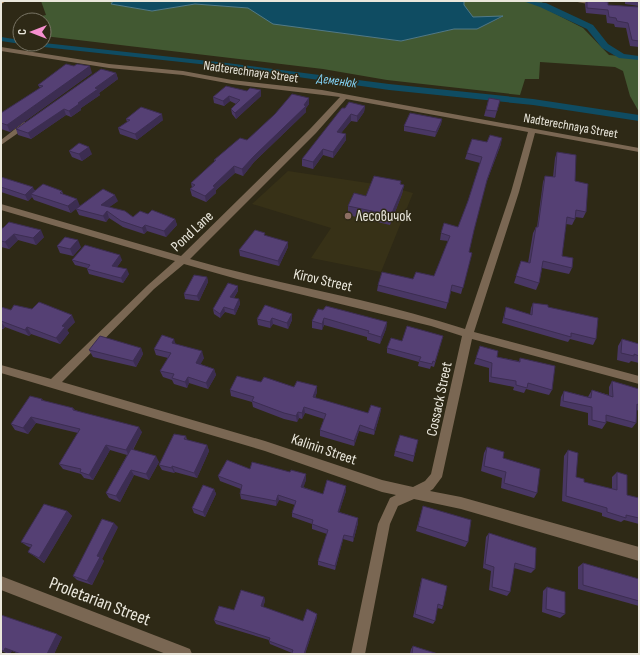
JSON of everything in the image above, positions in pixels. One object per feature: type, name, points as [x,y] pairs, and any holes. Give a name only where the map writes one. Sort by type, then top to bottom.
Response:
[{"type":"street","points":[[575,1],[607,5]]},
{"type":"street","name":"Nadterechnaya Street","points":[[1,49],[109,66],[182,73],[345,96],[639,150]]},
{"type":"street","points":[[96,75],[109,66]]},
{"type":"street","name":"Pond Lane","points":[[54,383],[140,297],[193,252],[302,142],[345,96]]},
{"type":"street","points":[[1,142],[33,120]]},
{"type":"street","name":"Cossack Street","points":[[358,654],[384,524],[394,502],[429,485],[436,477],[468,334],[515,192],[532,131]]},
{"type":"street","name":"Kirov Street","points":[[1,207],[237,276],[432,322],[468,334],[639,380]]},
{"type":"street","name":"Kalinin Street","points":[[1,369],[54,383],[265,446],[382,486],[461,503],[639,554]]},
{"type":"street","name":"Proletarian Street","points":[[1,583],[185,654]]},
{"type":"shaded area","name":"Лесовичок","points":[[288,171],[388,186],[413,193],[381,272],[311,258],[331,228],[252,204]]},
{"type":"green space","points":[[41,1],[113,1],[111,4],[152,11],[195,4],[249,8],[260,15],[334,32],[401,41],[454,29],[477,29],[502,17],[473,17],[464,5],[464,1],[542,1],[543,5],[534,3],[583,28],[609,55],[639,58],[639,112],[630,96],[623,71],[615,67],[540,62],[539,79],[525,79],[520,95],[387,80],[323,69],[52,37],[52,12],[45,12]]},
{"type":"water","points":[[113,1],[464,1],[464,5],[473,17],[503,16],[477,29],[454,29],[401,41],[273,24],[248,8],[195,4],[152,11],[111,4]]},
{"type":"building","points":[[587,1],[608,2],[608,5],[639,7],[639,41],[632,40],[628,23],[617,21],[616,18],[609,17],[608,10],[587,8]]},
{"type":"building","points":[[66,64],[74,66],[77,64],[90,66],[7,125],[1,123],[1,113],[43,86],[38,85]]},
{"type":"building","points":[[101,69],[116,73],[95,88],[98,89],[78,103],[79,104],[69,111],[64,109],[28,133],[16,129]]},
{"type":"building","points":[[226,86],[247,91],[250,88],[261,90],[235,113],[231,109],[240,100],[229,96],[223,101],[213,97]]},
{"type":"building","points":[[292,94],[309,98],[304,105],[306,106],[242,169],[234,166],[205,196],[190,189],[195,185],[191,183],[216,160],[214,160],[240,138],[247,140],[275,114]]},
{"type":"building","points":[[489,98],[500,100],[497,111],[486,110]]},
{"type":"building","points":[[349,102],[365,106],[357,116],[351,114],[337,132],[346,134],[333,152],[323,149],[313,162],[302,159],[342,108],[345,108]]},
{"type":"building","points":[[141,107],[162,114],[135,134],[118,128],[130,120],[126,119]]},
{"type":"building","points":[[410,113],[442,119],[436,132],[404,126]]},
{"type":"building","points":[[490,135],[502,138],[487,180],[474,230],[469,252],[472,253],[463,288],[452,285],[448,303],[378,285],[382,272],[413,279],[416,272],[434,276],[450,236],[441,233],[444,223],[458,227],[482,157],[467,153],[472,139],[487,142]]},
{"type":"building","points":[[79,143],[89,147],[79,154],[69,151]]},
{"type":"building","points":[[557,152],[576,155],[575,181],[588,184],[586,212],[576,210],[575,219],[567,217],[562,256],[573,258],[572,268],[543,261],[539,283],[516,276],[521,261],[530,263],[536,227],[538,227],[545,176],[555,177]]},
{"type":"building","points":[[374,176],[401,181],[400,184],[404,185],[391,215],[348,206],[354,193],[366,196]]},
{"type":"building","points":[[1,177],[33,187],[25,195],[1,187]]},
{"type":"building","points":[[43,184],[62,191],[60,193],[77,199],[68,206],[31,194]]},
{"type":"building","points":[[103,189],[115,195],[101,205],[125,211],[133,217],[140,211],[148,214],[152,210],[175,219],[164,231],[145,225],[142,228],[121,221],[107,211],[103,216],[76,209]]},
{"type":"building","points":[[9,222],[41,230],[33,238],[14,234],[5,242],[1,241],[1,228]]},
{"type":"building","points":[[255,230],[265,233],[264,235],[288,242],[278,261],[239,250]]},
{"type":"building","points":[[65,237],[78,240],[70,249],[57,246]]},
{"type":"building","points":[[85,245],[120,255],[112,266],[127,269],[121,278],[87,269],[90,265],[72,260]]},
{"type":"building","points":[[194,275],[207,277],[197,296],[184,294]]},
{"type":"building","points":[[228,283],[238,286],[230,297],[239,299],[234,310],[224,307],[220,314],[213,309]]},
{"type":"building","points":[[39,302],[72,315],[62,326],[65,327],[56,338],[27,327],[25,330],[1,321],[1,307],[11,310],[14,305],[32,309]]},
{"type":"building","points":[[533,303],[548,305],[548,307],[598,318],[596,339],[571,333],[571,337],[504,318],[506,307],[532,315]]},
{"type":"building","points":[[265,305],[292,314],[287,323],[272,318],[270,322],[257,319]]},
{"type":"building","points":[[326,306],[387,322],[381,337],[368,333],[369,331],[324,318],[322,324],[312,321],[318,309],[323,310]]},
{"type":"building","points":[[407,326],[443,336],[435,362],[433,361],[432,364],[419,361],[421,357],[387,348],[391,338],[402,341]]},
{"type":"building","points":[[162,335],[174,339],[172,343],[202,351],[196,363],[214,369],[206,383],[188,377],[185,382],[172,378],[174,374],[160,371],[171,353],[154,349]]},
{"type":"building","points":[[100,336],[141,348],[133,361],[89,350]]},
{"type":"building","points":[[622,339],[639,344],[639,356],[621,353]]},
{"type":"building","points":[[480,346],[498,351],[497,357],[520,362],[520,358],[555,366],[552,390],[528,383],[527,388],[516,385],[516,381],[491,377],[492,363],[476,358]]},
{"type":"building","points":[[237,376],[261,382],[264,377],[294,387],[297,381],[317,386],[313,397],[368,413],[371,405],[381,408],[374,430],[360,425],[354,441],[320,430],[326,414],[304,407],[302,413],[298,412],[296,416],[284,413],[252,401],[254,397],[230,390]]},
{"type":"building","points":[[612,381],[639,389],[639,405],[637,404],[636,423],[606,415],[606,423],[592,420],[592,407],[563,401],[564,391],[591,398],[592,390],[613,397]]},
{"type":"building","points":[[30,396],[73,408],[73,410],[139,427],[126,450],[106,445],[89,475],[80,472],[81,469],[59,464],[80,429],[31,417],[23,428],[11,424]]},
{"type":"building","points":[[174,434],[186,436],[184,439],[207,445],[194,473],[172,466],[172,468],[159,465]]},
{"type":"building","points":[[400,435],[418,440],[414,456],[395,451]]},
{"type":"building","points":[[487,447],[504,452],[503,458],[540,469],[537,493],[504,483],[506,472],[484,466]]},
{"type":"building","points":[[131,449],[156,456],[146,474],[131,470],[116,496],[106,493]]},
{"type":"building","points":[[568,450],[578,453],[576,477],[584,479],[584,482],[617,490],[617,472],[627,475],[627,495],[639,498],[639,518],[626,515],[626,518],[607,512],[607,508],[566,496]]},
{"type":"building","points":[[227,460],[250,469],[252,462],[290,472],[291,470],[306,474],[301,487],[323,494],[327,480],[346,486],[338,512],[358,518],[353,537],[344,535],[335,566],[318,561],[328,530],[312,524],[313,520],[292,513],[296,501],[278,495],[276,501],[240,494],[242,485],[218,476]]},
{"type":"building","points":[[203,485],[214,489],[203,512],[192,508]]},
{"type":"building","points":[[44,504],[67,511],[39,558],[28,552],[32,545],[21,542]]},
{"type":"building","points":[[423,506],[471,520],[468,542],[418,526]]},
{"type":"building","points":[[102,519],[114,523],[97,556],[100,557],[87,581],[73,576]]},
{"type":"building","points":[[489,533],[536,548],[535,569],[515,563],[510,592],[492,587],[494,567],[485,564]]},
{"type":"building","points":[[583,563],[639,579],[639,601],[583,585]]},
{"type":"building","points":[[422,578],[447,586],[443,606],[438,604],[435,621],[415,614]]},
{"type":"building","points":[[547,587],[565,592],[565,614],[546,609]]},
{"type":"building","points":[[241,590],[264,597],[261,606],[303,621],[307,609],[317,614],[304,654],[294,654],[292,653],[293,650],[269,641],[270,638],[214,620],[219,606],[234,610]]},
{"type":"building","points":[[1,615],[57,634],[47,654],[21,654],[5,648],[4,651],[1,650]]},
{"type":"building","points":[[413,646],[438,654],[412,654]]},
{"type":"waterway","points":[[527,1],[543,5],[590,27],[605,46],[622,56],[639,58]]},
{"type":"waterway","name":"Деменюк","points":[[1,39],[12,41]]},
{"type":"waterway","name":"Деменюк","points":[[52,46],[227,65],[389,87],[533,102],[639,118]]},
{"type":"place","name":"Лесовичок","points":[[348,216]]}]
